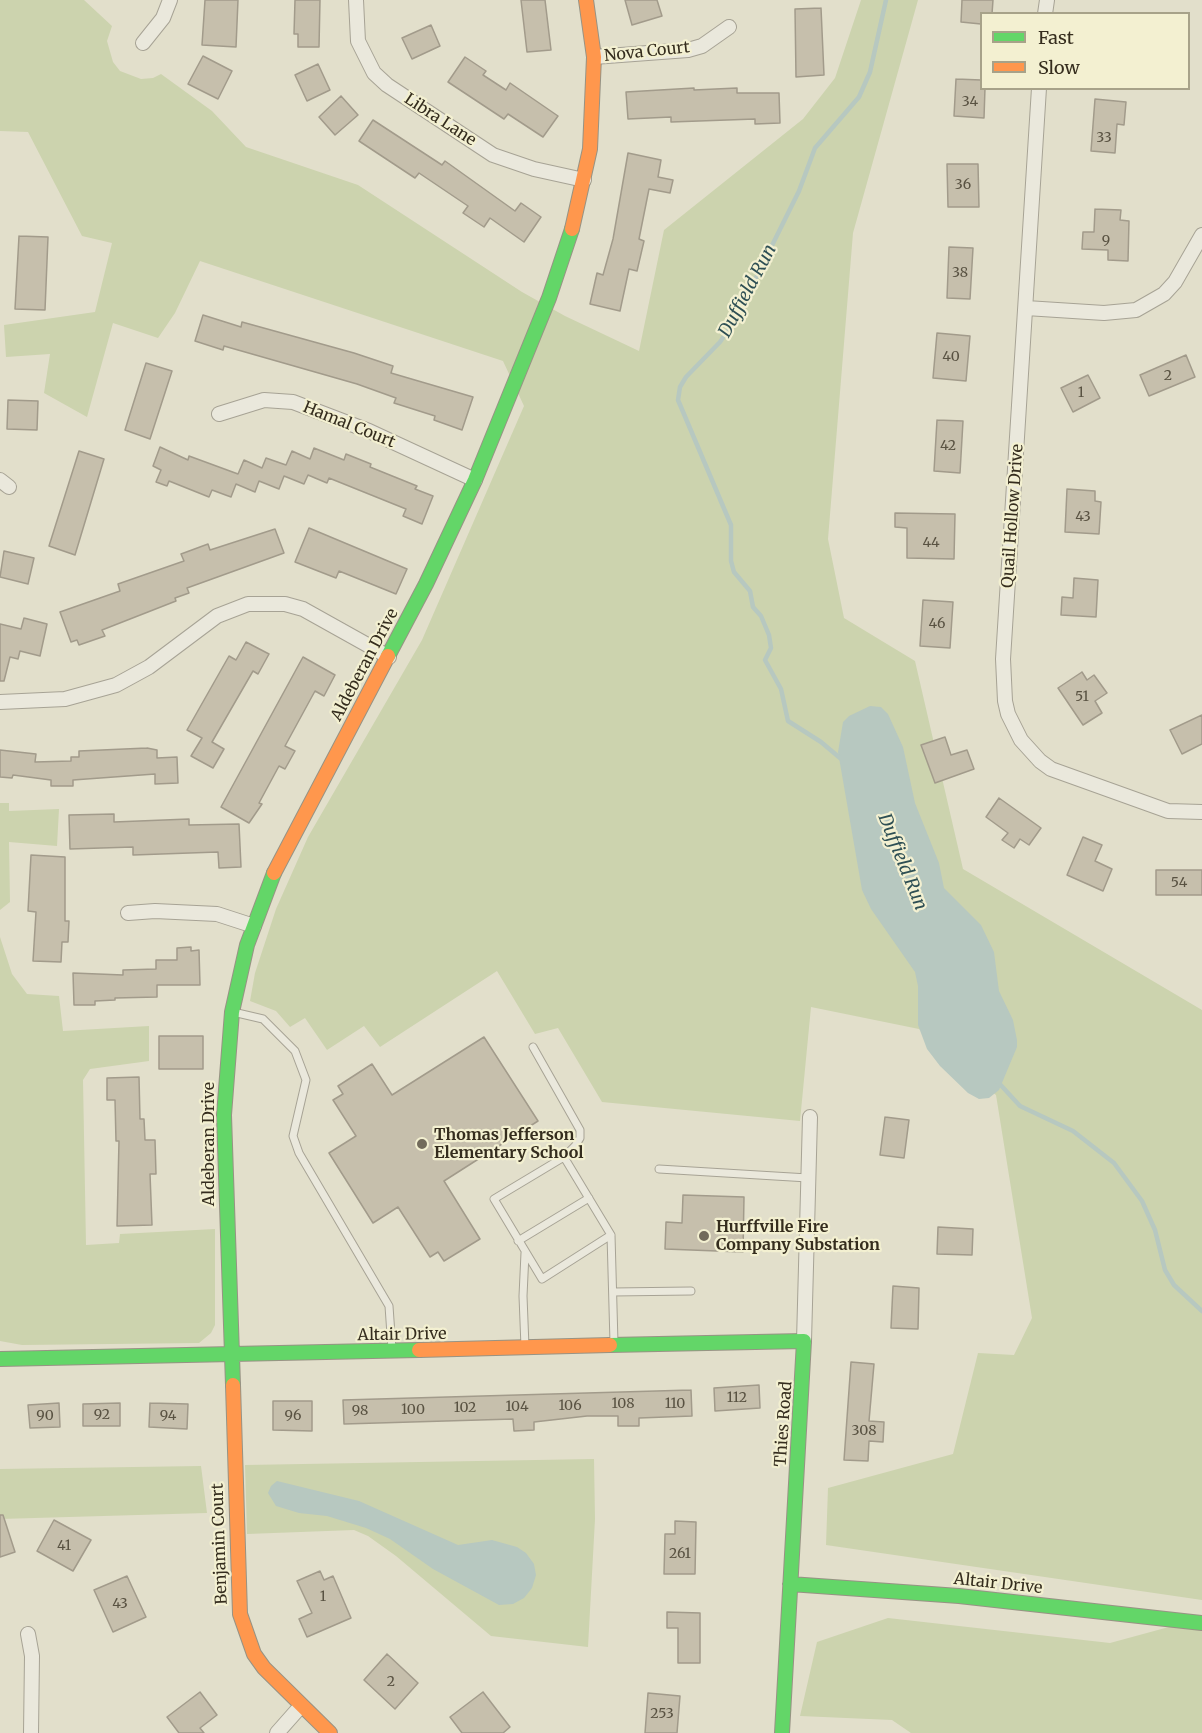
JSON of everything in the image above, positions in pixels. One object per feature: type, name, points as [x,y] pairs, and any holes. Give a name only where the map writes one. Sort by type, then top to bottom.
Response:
[{"type":"street","points":[[143,43],[163,18],[170,0]]},
{"type":"street","name":"Libra Lane","points":[[356,0],[358,41],[374,73],[387,85],[493,155],[534,169],[584,180]]},
{"type":"street","name":"Aldeberan Drive","points":[[231,1356],[224,1115],[232,1012],[254,926],[266,891],[292,835],[389,657],[475,480],[549,298],[576,217],[590,149],[594,57],[586,0]]},
{"type":"street","name":"Nova Court","points":[[594,57],[688,50],[702,46],[729,27]]},
{"type":"street","name":"Quail Hollow Drive","points":[[1039,90],[1002,673],[1008,714],[1030,751],[1052,769],[1168,811],[1202,812]]},
{"type":"street","points":[[1026,308],[1104,313],[1136,310],[1164,294],[1175,282],[1202,235]]},
{"type":"street","name":"Hamal Court","points":[[219,414],[264,400],[293,402],[369,431],[475,480]]},
{"type":"street","points":[[0,702],[65,699],[116,685],[149,667],[217,616],[248,604],[285,604],[303,609],[389,657]]},
{"type":"street","points":[[128,913],[155,911],[217,914],[254,926]]},
{"type":"street","name":"Thies Road","points":[[782,1733],[804,1341],[810,1118]]},
{"type":"street","name":"Altair Drive","points":[[0,1359],[231,1356],[804,1341]]},
{"type":"street","name":"Benjamin Court","points":[[231,1356],[240,1614],[259,1661],[300,1707],[330,1733]]},
{"type":"street","name":"Altair Drive","points":[[790,1584],[958,1596],[1202,1623]]},
{"type":"street","points":[[28,1634],[32,1656],[31,1733]]},
{"type":"street","points":[[277,1733],[300,1707]]},
{"type":"lane","points":[[232,1012],[263,1019],[295,1051],[306,1080],[293,1136],[299,1153],[389,1306],[393,1352]]},
{"type":"lane","points":[[533,1047],[580,1130],[580,1138],[564,1157],[494,1199],[542,1279],[611,1235]]},
{"type":"lane","points":[[564,1157],[611,1235],[614,1346]]},
{"type":"lane","points":[[659,1169],[808,1178]]},
{"type":"lane","points":[[518,1241],[589,1198]]},
{"type":"lane","points":[[525,1253],[523,1296],[525,1348]]},
{"type":"lane","points":[[613,1292],[691,1291]]},
{"type":"green space","points":[[0,0],[84,0],[112,26],[107,41],[113,62],[120,71],[141,79],[153,78],[161,74],[212,111],[246,147],[358,185],[522,292],[565,316],[639,351],[664,230],[803,119],[835,78],[861,0],[918,0],[853,233],[828,539],[844,618],[915,661],[963,869],[1202,1010],[1202,1600],[826,1545],[828,1488],[953,1454],[978,1353],[1014,1355],[1032,1318],[996,1095],[919,1029],[811,1007],[800,1121],[602,1102],[558,1028],[535,1034],[497,971],[380,1047],[364,1026],[327,1050],[305,1018],[290,1027],[276,1011],[250,1001],[255,973],[276,909],[308,837],[422,640],[524,406],[503,361],[200,261],[175,313],[158,338],[113,323],[87,417],[44,393],[50,354],[6,357],[4,325],[95,312],[112,243],[82,236],[28,132],[0,131]]},
{"type":"green space","points":[[0,803],[9,803],[9,811],[59,809],[57,846],[9,842],[10,902],[0,910]]},
{"type":"green space","points":[[0,937],[12,974],[27,994],[59,996],[63,1031],[149,1026],[149,1061],[90,1069],[83,1080],[86,1245],[119,1243],[120,1234],[215,1229],[215,1325],[211,1333],[199,1343],[22,1345],[0,1341]]},
{"type":"green space","points":[[594,1459],[595,1519],[588,1647],[491,1636],[396,1556],[368,1536],[354,1530],[247,1534],[245,1465]]},
{"type":"green space","points":[[201,1466],[207,1513],[0,1519],[0,1469]]},
{"type":"green space","points":[[888,1618],[1110,1643],[1202,1618],[1202,1733],[911,1733],[892,1720],[800,1716],[817,1642]]},
{"type":"water","points":[[870,706],[881,707],[888,714],[903,747],[915,803],[939,863],[944,888],[981,925],[994,952],[999,991],[1013,1020],[1017,1047],[999,1090],[989,1098],[979,1099],[968,1093],[940,1066],[927,1049],[918,1025],[918,986],[915,972],[871,909],[862,890],[838,752],[843,722],[849,716]]},
{"type":"water","points":[[277,1481],[359,1501],[458,1545],[492,1540],[517,1547],[526,1553],[534,1564],[536,1575],[532,1588],[524,1598],[513,1604],[499,1605],[433,1569],[390,1539],[366,1528],[327,1516],[299,1513],[276,1506],[268,1493]]},
{"type":"building","points":[[205,0],[238,0],[236,47],[202,45]]},
{"type":"building","points":[[295,0],[320,0],[319,47],[298,47],[298,34],[294,34]]},
{"type":"building","points":[[521,0],[545,0],[551,50],[527,52]]},
{"type":"building","points":[[625,0],[657,0],[662,16],[632,25]]},
{"type":"building","points":[[962,0],[993,0],[992,12],[980,12],[980,24],[961,22]]},
{"type":"building","points":[[821,8],[824,75],[796,77],[795,9]]},
{"type":"building","points":[[431,25],[440,46],[412,59],[402,38]]},
{"type":"building","points":[[203,56],[232,71],[218,99],[188,84]]},
{"type":"building","points":[[465,57],[486,71],[483,75],[506,90],[510,83],[558,116],[543,137],[508,114],[504,119],[448,82]]},
{"type":"building","points":[[318,64],[330,90],[307,101],[295,75]]},
{"type":"building","points":[[956,79],[980,80],[980,90],[985,90],[984,118],[954,116]]},
{"type":"building","points":[[694,88],[694,90],[737,88],[737,93],[779,93],[780,123],[755,124],[755,119],[671,122],[671,117],[628,119],[626,92]]},
{"type":"building","points":[[341,96],[358,115],[335,135],[319,117]]},
{"type":"building","points":[[1095,99],[1126,102],[1124,125],[1117,124],[1115,153],[1091,151]]},
{"type":"building","points":[[373,120],[442,165],[445,161],[515,211],[521,203],[541,217],[524,242],[490,218],[484,227],[463,213],[468,206],[419,173],[415,178],[359,141]]},
{"type":"building","points":[[628,153],[661,160],[658,177],[673,180],[670,193],[649,189],[639,239],[644,241],[637,271],[629,269],[620,311],[590,304],[597,273],[603,275],[613,239]]},
{"type":"building","points":[[947,164],[978,164],[979,207],[948,207]]},
{"type":"building","points":[[1095,209],[1121,210],[1120,220],[1129,221],[1128,261],[1108,260],[1108,250],[1082,249],[1083,232],[1094,232]]},
{"type":"building","points":[[19,236],[48,237],[45,310],[15,309]]},
{"type":"building","points":[[949,247],[973,248],[970,299],[947,298]]},
{"type":"building","points":[[203,315],[241,327],[242,322],[354,353],[393,366],[391,373],[473,397],[462,430],[434,420],[435,416],[394,403],[396,398],[357,384],[224,346],[223,350],[195,341]]},
{"type":"building","points":[[937,333],[970,336],[966,381],[933,378]]},
{"type":"building","points":[[1186,355],[1195,377],[1149,396],[1140,375]]},
{"type":"building","points":[[146,363],[172,371],[150,439],[125,430]]},
{"type":"building","points":[[1088,375],[1100,398],[1073,412],[1061,388]]},
{"type":"building","points":[[8,400],[38,401],[37,430],[7,429]]},
{"type":"building","points":[[937,420],[963,421],[960,473],[934,471]]},
{"type":"building","points":[[160,447],[188,460],[189,456],[238,474],[244,460],[262,468],[266,458],[286,465],[292,451],[310,459],[314,448],[344,460],[346,454],[371,464],[370,467],[417,486],[415,489],[433,496],[422,524],[403,516],[406,509],[329,478],[327,483],[308,475],[304,484],[284,476],[279,489],[259,481],[255,492],[236,484],[231,497],[212,490],[209,497],[169,481],[167,486],[156,482],[161,470],[153,466]]},
{"type":"building","points":[[79,451],[104,459],[75,555],[49,546]]},
{"type":"building","points":[[1067,489],[1095,491],[1095,501],[1101,502],[1099,534],[1065,532]]},
{"type":"building","points":[[895,513],[955,514],[954,559],[907,558],[907,528],[895,527]]},
{"type":"building","points":[[309,528],[407,569],[396,594],[339,571],[336,578],[295,562]]},
{"type":"building","points":[[275,529],[284,553],[187,588],[189,593],[175,598],[176,601],[102,630],[105,636],[79,645],[77,640],[71,642],[60,612],[120,591],[118,584],[184,561],[181,554],[208,544],[210,550]]},
{"type":"building","points":[[4,551],[34,558],[28,584],[0,577]]},
{"type":"building","points":[[1074,578],[1098,580],[1096,617],[1061,615],[1062,597],[1073,598]]},
{"type":"building","points":[[923,600],[953,602],[950,648],[920,646]]},
{"type":"building","points":[[24,618],[47,624],[40,656],[20,651],[18,659],[10,657],[4,681],[0,681],[0,624],[21,629]]},
{"type":"building","points":[[246,642],[269,654],[258,674],[253,671],[212,742],[224,749],[213,768],[191,756],[202,738],[187,730],[229,656],[236,660]]},
{"type":"building","points":[[303,657],[335,675],[324,696],[315,691],[285,746],[295,751],[285,769],[279,766],[259,803],[262,804],[249,823],[221,807]]},
{"type":"building","points":[[1082,672],[1087,680],[1094,675],[1107,693],[1095,701],[1102,713],[1083,725],[1058,688]]},
{"type":"building","points":[[1202,715],[1202,744],[1182,754],[1170,730]]},
{"type":"building","points":[[945,737],[951,755],[967,750],[974,769],[935,783],[921,745]]},
{"type":"building","points":[[147,748],[157,750],[157,758],[177,757],[178,783],[155,784],[155,774],[73,780],[73,786],[51,786],[51,780],[13,775],[12,778],[0,777],[0,750],[36,754],[35,762],[71,761],[71,757],[79,757],[79,751]]},
{"type":"building","points":[[999,798],[1041,828],[1029,845],[1020,839],[1014,848],[1002,840],[1008,833],[986,817]]},
{"type":"building","points":[[114,814],[114,822],[189,819],[189,825],[239,824],[241,867],[219,868],[218,852],[133,855],[133,847],[70,849],[69,815]]},
{"type":"building","points":[[1083,837],[1102,845],[1095,861],[1112,869],[1103,891],[1067,875]]},
{"type":"building","points":[[31,855],[65,857],[65,921],[69,921],[68,942],[62,942],[61,962],[33,961],[36,912],[28,911]]},
{"type":"building","points":[[1156,870],[1202,870],[1202,895],[1156,895]]},
{"type":"building","points":[[191,947],[191,951],[199,950],[200,985],[157,985],[157,997],[115,998],[115,1000],[95,1001],[95,1005],[74,1005],[73,973],[123,975],[123,970],[156,969],[156,960],[177,960],[177,948]]},
{"type":"building","points":[[159,1036],[203,1036],[203,1069],[159,1069]]},
{"type":"building","name":"Thomas Jefferson Elementary School","points":[[484,1037],[538,1121],[444,1181],[480,1239],[444,1261],[438,1252],[430,1257],[398,1207],[373,1223],[329,1153],[356,1136],[333,1100],[343,1094],[338,1086],[372,1064],[392,1095]]},
{"type":"building","points":[[139,1077],[140,1119],[144,1119],[145,1140],[155,1140],[156,1174],[150,1174],[152,1225],[117,1226],[119,1141],[116,1141],[115,1100],[107,1100],[107,1078]]},
{"type":"building","points":[[885,1117],[909,1120],[904,1158],[880,1155]]},
{"type":"building","name":"Hurffville Fire Company Substation","points":[[683,1195],[744,1197],[743,1252],[665,1249],[666,1222],[682,1223]]},
{"type":"building","points":[[938,1227],[973,1229],[972,1255],[937,1254]]},
{"type":"building","points":[[893,1286],[919,1288],[918,1329],[891,1328]]},
{"type":"building","points":[[851,1362],[874,1364],[869,1421],[884,1422],[883,1442],[869,1441],[868,1461],[844,1460]]},
{"type":"building","points":[[759,1385],[760,1408],[715,1411],[714,1388]]},
{"type":"building","points":[[691,1390],[692,1416],[639,1418],[639,1426],[618,1426],[618,1416],[587,1416],[534,1422],[534,1430],[514,1431],[513,1419],[344,1424],[343,1400]]},
{"type":"building","points":[[273,1401],[312,1401],[312,1431],[273,1430]]},
{"type":"building","points":[[59,1403],[60,1427],[30,1428],[28,1405]]},
{"type":"building","points":[[120,1403],[120,1426],[83,1426],[83,1404]]},
{"type":"building","points":[[150,1403],[188,1404],[187,1429],[149,1427]]},
{"type":"building","points":[[0,1515],[3,1515],[15,1552],[0,1557]]},
{"type":"building","points":[[54,1520],[91,1540],[73,1571],[37,1551]]},
{"type":"building","points":[[675,1521],[696,1522],[695,1574],[664,1574],[665,1534],[675,1534]]},
{"type":"building","points":[[320,1571],[324,1580],[333,1576],[351,1618],[307,1637],[299,1619],[312,1613],[297,1581]]},
{"type":"building","points":[[127,1576],[146,1617],[113,1632],[94,1590]]},
{"type":"building","points":[[667,1612],[700,1613],[700,1663],[678,1663],[678,1628],[667,1628]]},
{"type":"building","points":[[387,1654],[418,1683],[395,1709],[364,1680]]},
{"type":"building","points":[[200,1692],[217,1715],[200,1728],[204,1733],[179,1733],[167,1717]]},
{"type":"building","points":[[483,1692],[510,1727],[503,1733],[462,1733],[450,1717]]},
{"type":"building","points":[[648,1693],[680,1696],[677,1733],[645,1733]]},
{"type":"waterway","name":"Duffield Run","points":[[840,758],[821,742],[788,721],[781,689],[765,660],[771,648],[769,635],[761,616],[753,607],[750,591],[734,572],[731,561],[731,525],[678,400],[680,387],[686,377],[720,342],[735,320],[799,191],[815,148],[859,97],[870,72],[886,0]]},
{"type":"waterway","name":"Duffield Run","points":[[997,1081],[1020,1106],[1073,1131],[1114,1163],[1142,1201],[1155,1230],[1165,1270],[1174,1285],[1202,1311]]},
{"type":"traffic: fast","points":[[388,656],[426,584],[475,480],[549,298],[572,229]]},
{"type":"traffic: fast","points":[[233,1385],[224,1115],[232,1012],[247,945],[274,873]]},
{"type":"traffic: fast","points":[[610,1345],[804,1341],[782,1733]]},
{"type":"traffic: fast","points":[[0,1359],[419,1350]]},
{"type":"traffic: fast","points":[[790,1584],[959,1596],[1202,1623]]},
{"type":"traffic: slow","points":[[572,229],[590,149],[594,57],[586,0]]},
{"type":"traffic: slow","points":[[274,873],[388,656]]},
{"type":"traffic: slow","points":[[419,1350],[610,1345]]},
{"type":"traffic: slow","points":[[233,1385],[240,1614],[254,1654],[264,1668],[330,1733]]},
{"type":"place","name":"Thomas Jefferson Elementary School","points":[[422,1144]]},
{"type":"place","name":"Hurffville Fire Company Substation","points":[[704,1236]]}]
